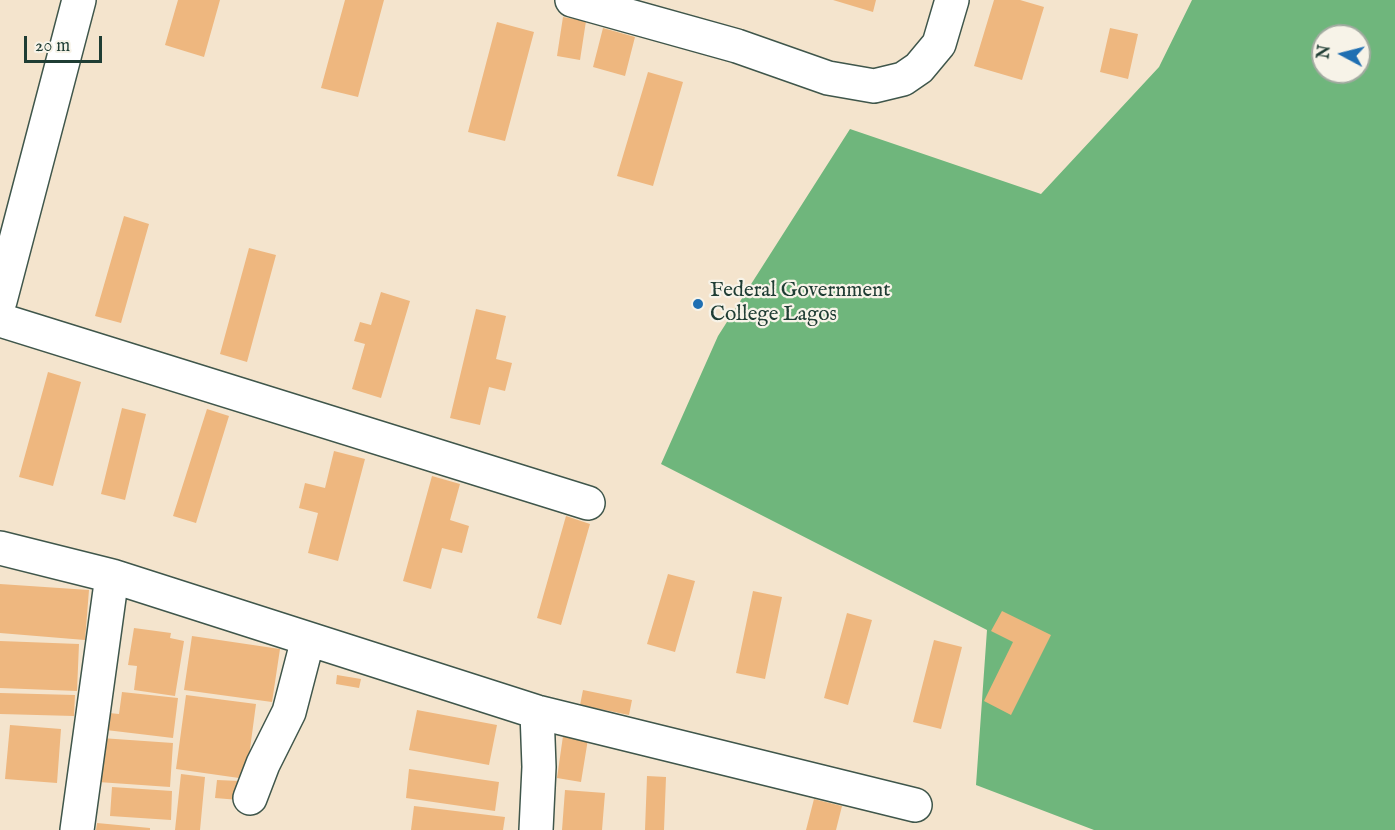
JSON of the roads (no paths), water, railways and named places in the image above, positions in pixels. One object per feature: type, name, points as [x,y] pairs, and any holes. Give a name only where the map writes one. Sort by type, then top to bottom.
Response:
[{"type":"street","points":[[0,301],[79,0]]},
{"type":"street","points":[[572,0],[737,46],[828,78],[874,86],[903,79],[920,68],[939,44],[952,0]]},
{"type":"street","points":[[0,320],[588,503]]},
{"type":"street","points":[[0,548],[112,576],[537,712],[915,805]]},
{"type":"street","points":[[77,830],[112,576]]},
{"type":"street","points":[[250,798],[263,764],[289,712],[308,639]]},
{"type":"street","points":[[536,830],[539,767],[537,712]]},
{"type":"place","name":"Federal Government College Lagos","points":[[698,304]]}]
